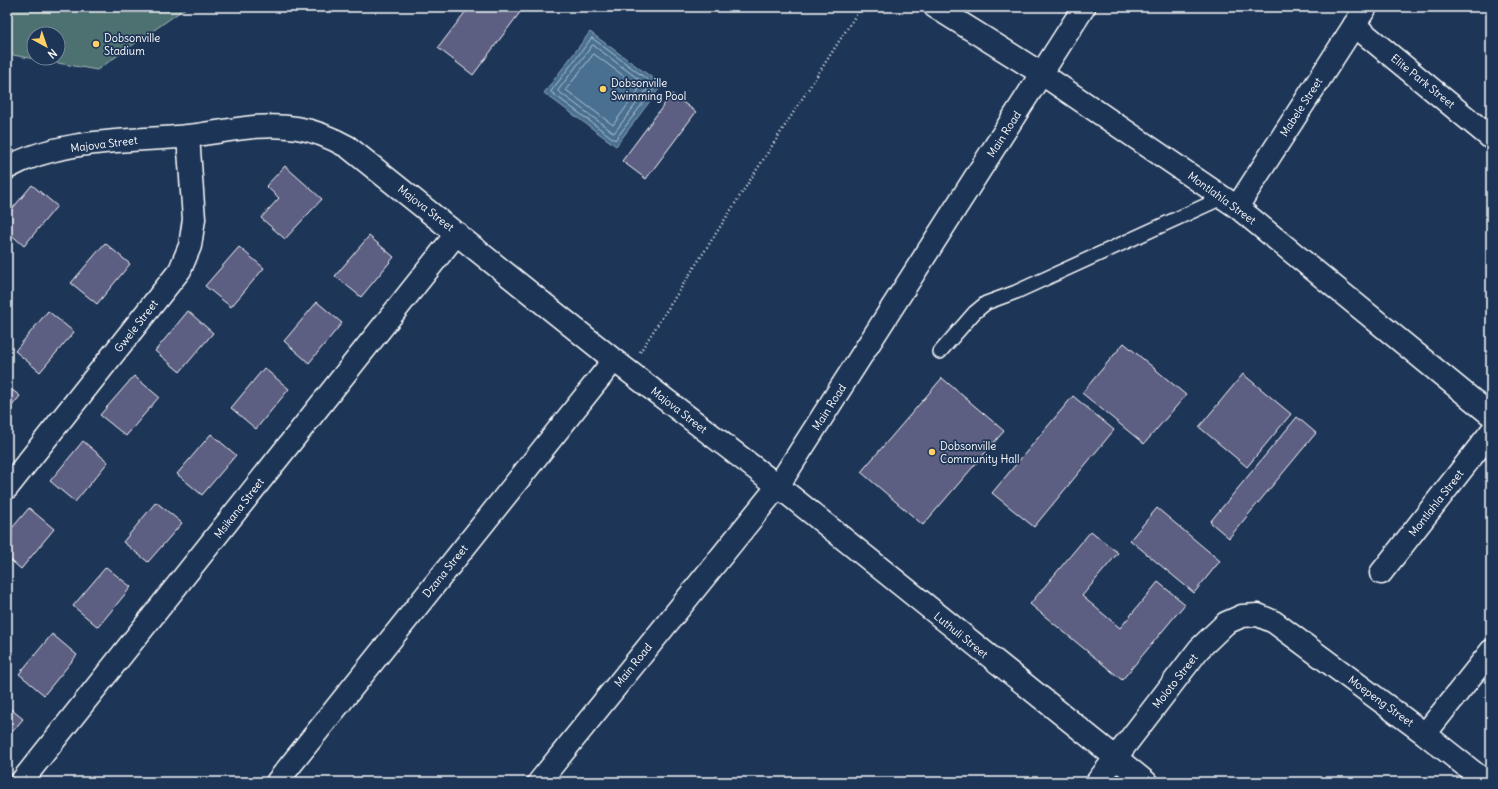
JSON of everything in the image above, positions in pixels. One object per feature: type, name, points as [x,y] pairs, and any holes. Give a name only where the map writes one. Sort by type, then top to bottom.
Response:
[{"type":"street","name":"Montlahla Street","points":[[935,7],[1042,74],[1230,202],[1491,415]]},
{"type":"street","name":"Main Road","points":[[539,782],[778,486],[1084,7]]},
{"type":"street","name":"Elite Park Street","points":[[1360,16],[1491,138]]},
{"type":"street","name":"Mabele Street","points":[[1230,202],[1360,16]]},
{"type":"street","name":"Majova Street","points":[[7,168],[18,162],[45,152],[87,144],[188,136],[261,127],[296,128],[329,136],[348,147],[621,365],[778,486]]},
{"type":"street","name":"Gwele Street","points":[[7,488],[180,270],[190,246],[194,219],[188,136]]},
{"type":"street","name":"Msikana Street","points":[[21,782],[457,233]]},
{"type":"street","name":"Dzana Street","points":[[277,782],[621,365]]},
{"type":"street","name":"Montlahla Street","points":[[1382,573],[1491,432]]},
{"type":"street","name":"Luthuli Street","points":[[778,486],[1146,782]]},
{"type":"street","name":"Moloto Street","points":[[1097,782],[1199,649],[1226,623],[1242,616],[1258,615],[1274,622]]},
{"type":"street","name":"Moepeng Street","points":[[1274,622],[1425,734],[1486,782]]},
{"type":"street","points":[[1425,734],[1491,651]]},
{"type":"lane","points":[[940,352],[974,313],[986,304],[1230,202]]},
{"type":"path","points":[[621,365],[861,7]]},
{"type":"green space","name":"Dobsonville Stadium","points":[[7,7],[187,7],[97,70],[66,64],[66,26],[26,26],[26,57],[7,54]]},
{"type":"water","name":"Dobsonville Swimming Pool","points":[[590,32],[662,85],[616,146],[544,93]]},
{"type":"building","points":[[469,7],[524,7],[473,75],[438,48]]},
{"type":"building","points":[[672,94],[696,112],[646,179],[622,161]]},
{"type":"building","points":[[285,166],[322,199],[285,239],[261,218],[279,198],[266,186]]},
{"type":"building","points":[[32,185],[57,206],[24,246],[7,231],[7,215]]},
{"type":"building","points":[[369,236],[394,257],[361,297],[335,276]]},
{"type":"building","points":[[105,243],[130,264],[97,304],[71,283]]},
{"type":"building","points":[[239,247],[264,268],[231,307],[205,286]]},
{"type":"building","points":[[317,302],[342,323],[309,363],[284,341]]},
{"type":"building","points":[[48,311],[74,332],[40,372],[15,351]]},
{"type":"building","points":[[188,311],[213,333],[180,372],[155,351]]},
{"type":"building","points":[[1124,343],[1186,395],[1144,444],[1082,393]]},
{"type":"building","points":[[264,368],[289,389],[256,429],[231,408]]},
{"type":"building","points":[[1243,374],[1291,414],[1247,467],[1199,427]]},
{"type":"building","points":[[134,376],[159,397],[126,436],[100,415]]},
{"type":"building","name":"Dobsonville Community Hall","points":[[942,378],[1004,431],[923,525],[861,472]]},
{"type":"building","points":[[7,386],[20,396],[7,412]]},
{"type":"building","points":[[1073,396],[1114,430],[1034,527],[992,493]]},
{"type":"building","points":[[1297,417],[1316,433],[1229,538],[1210,522]]},
{"type":"building","points":[[211,434],[236,455],[202,495],[177,474]]},
{"type":"building","points":[[83,441],[108,462],[75,502],[50,481]]},
{"type":"building","points":[[156,502],[182,523],[148,562],[123,542]]},
{"type":"building","points":[[29,508],[54,529],[21,569],[7,557],[7,534]]},
{"type":"building","points":[[1157,508],[1220,561],[1194,593],[1130,540]]},
{"type":"building","points":[[1091,531],[1118,553],[1082,596],[1120,628],[1158,582],[1185,604],[1122,680],[1030,604]]},
{"type":"building","points":[[106,567],[131,587],[98,627],[73,606]]},
{"type":"building","points":[[52,634],[77,655],[44,695],[19,674]]},
{"type":"building","points":[[7,706],[23,719],[7,738]]},
{"type":"building","points":[[716,776],[724,782],[711,782]]},
{"type":"place","name":"Dobsonville Stadium","points":[[96,44]]},
{"type":"place","name":"Dobsonville Swimming Pool","points":[[603,89]]},
{"type":"place","name":"Dobsonville Community Hall","points":[[932,452]]}]
